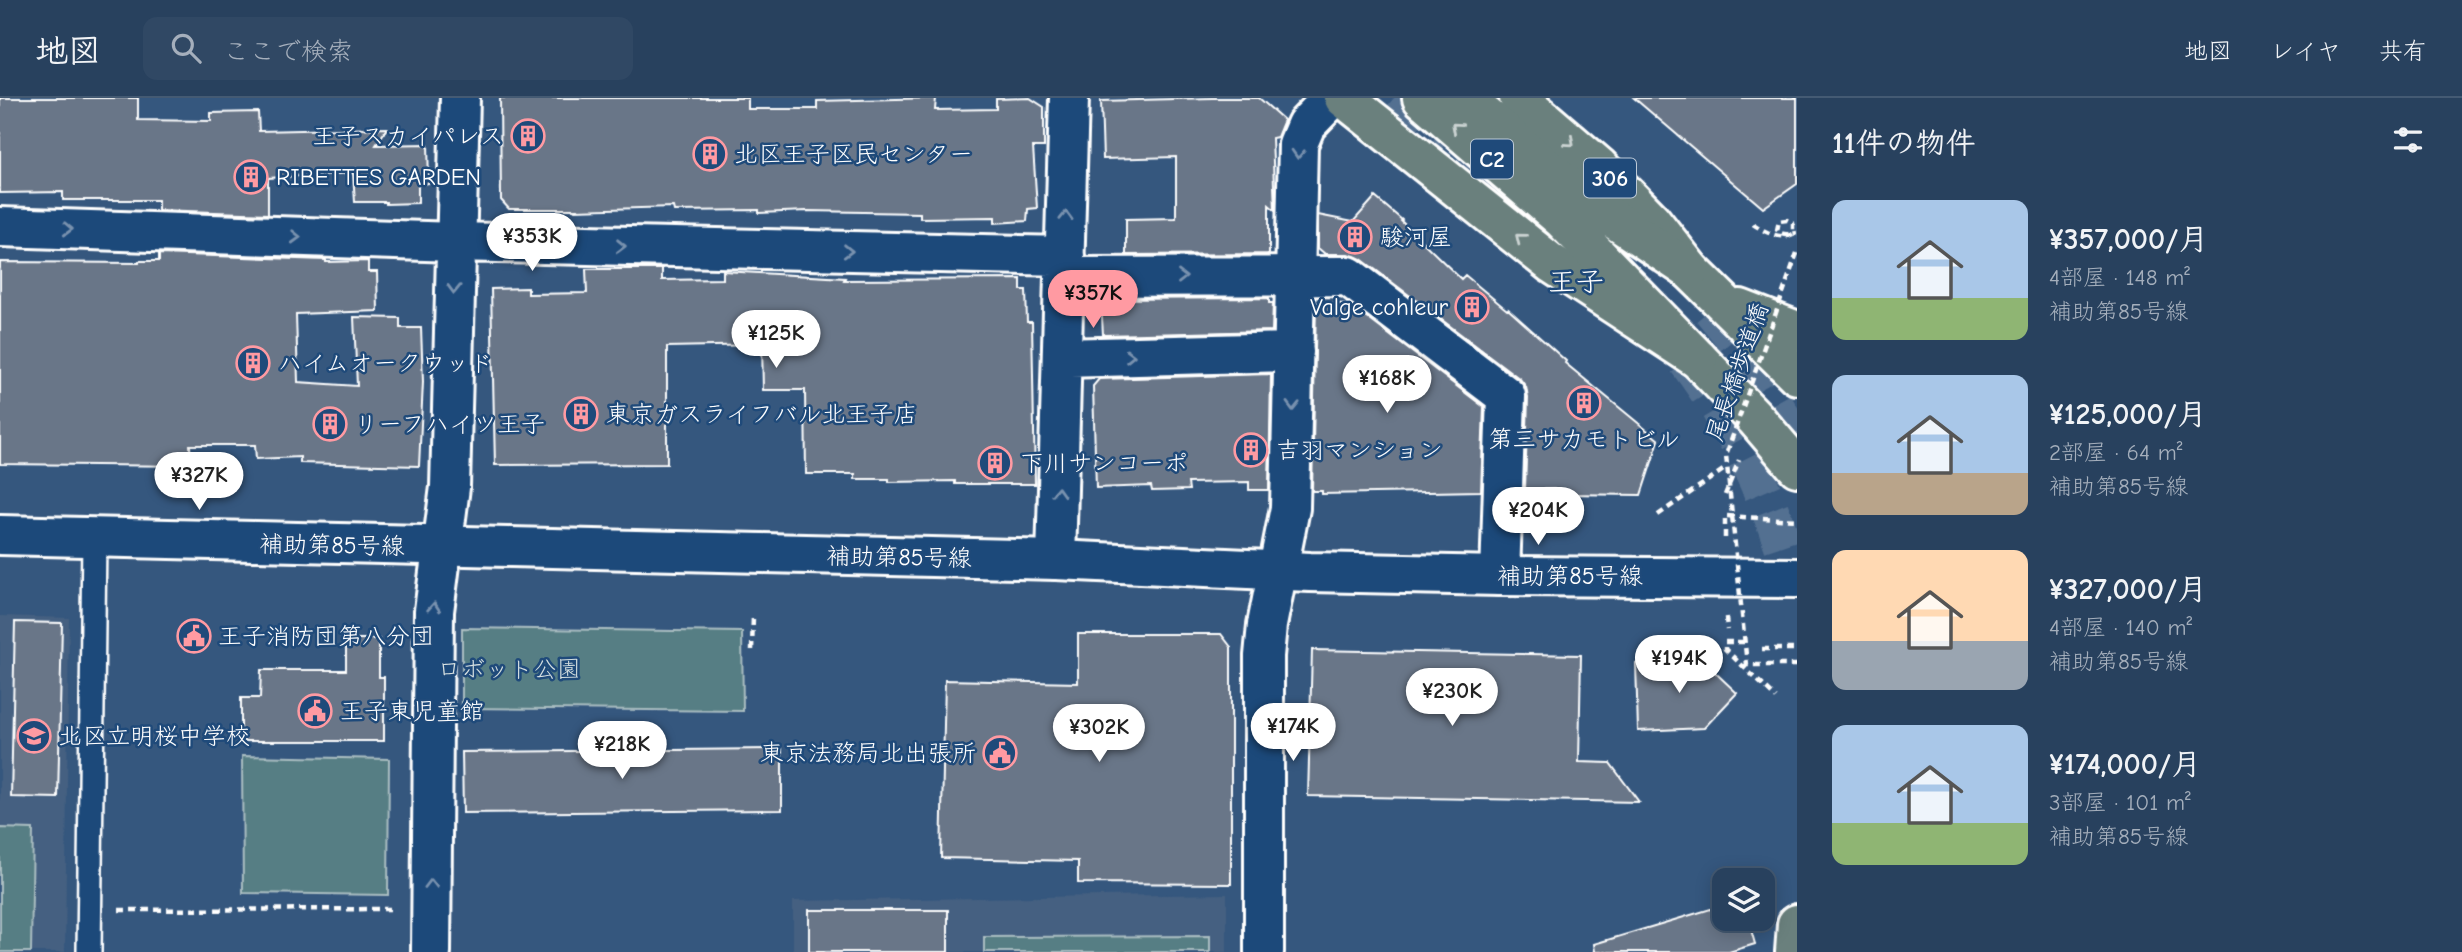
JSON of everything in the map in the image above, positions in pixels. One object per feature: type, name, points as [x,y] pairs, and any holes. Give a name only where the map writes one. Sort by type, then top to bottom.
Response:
[{"type":"main road","points":[[1344,98],[1551,263],[1698,359]]},
{"type":"main road","name":"C2","points":[[1422,98],[1573,209]]},
{"type":"main road","name":"C2","points":[[1464,98],[1573,209]]},
{"type":"main road","name":"306","points":[[1519,98],[1599,167],[1651,220],[1690,270],[1797,375]]},
{"type":"main road","points":[[1573,209],[1698,359],[1755,418],[1797,467]]},
{"type":"main road","points":[[1573,209],[1690,270]]},
{"type":"main road","name":"306","points":[[1721,302],[1797,331]]},
{"type":"main road","points":[[1795,952],[1797,924]]},
{"type":"street","points":[[431,952],[433,611],[450,487],[460,98]]},
{"type":"street","points":[[1056,560],[1069,98]]},
{"type":"street","points":[[1264,952],[1264,656],[1290,508],[1298,144],[1306,125],[1332,98]]},
{"type":"street","points":[[0,227],[1348,276],[1506,396],[1500,576]]},
{"type":"street","points":[[1062,358],[1294,352]]},
{"type":"street","name":"補助第85号線","points":[[0,536],[1056,560],[1500,576],[1797,578]]},
{"type":"lane","points":[[89,952],[94,539]]},
{"type":"path","points":[[1753,224],[1765,232],[1789,237],[1793,234],[1794,229],[1793,223],[1783,219],[1779,221],[1777,230],[1786,235],[1797,233]]},
{"type":"path","name":"尾長橋歩道橋","points":[[1797,253],[1726,455],[1747,665],[1797,664]]},
{"type":"path","points":[[1658,515],[1726,468]]},
{"type":"path","points":[[752,650],[753,616]]},
{"type":"path","points":[[1744,642],[1725,642],[1725,649],[1776,698]]},
{"type":"path","points":[[1762,649],[1797,649]]},
{"type":"path","points":[[89,910],[405,908]]},
{"type":"shaded area","name":"北区立明桜中学校","points":[[0,616],[69,618],[65,952],[0,952]]},
{"type":"shaded area","points":[[1227,894],[1227,952],[793,952],[793,901]]},
{"type":"green space","name":"ロボット公園","points":[[462,628],[742,632],[743,711],[462,708]]},
{"type":"green space","points":[[242,756],[389,759],[388,895],[243,893]]},
{"type":"green space","points":[[0,828],[33,829],[31,952],[0,952]]},
{"type":"green space","points":[[1210,936],[1210,952],[984,952],[984,937]]},
{"type":"building","points":[[0,98],[138,98],[138,120],[211,121],[211,113],[258,112],[259,131],[387,128],[376,145],[428,144],[429,183],[418,184],[418,203],[386,204],[355,202],[353,173],[268,178],[268,214],[158,210],[158,200],[63,200],[63,192],[0,193]]},
{"type":"building","points":[[500,98],[748,98],[748,109],[817,109],[817,101],[936,98],[935,110],[996,109],[996,99],[1030,98],[1044,107],[1044,147],[1033,147],[1037,208],[1028,209],[1027,221],[995,223],[995,217],[920,218],[920,213],[674,211],[673,207],[509,209],[501,200]]},
{"type":"building","points":[[1259,98],[1284,120],[1277,137],[1272,138],[1275,210],[1269,205],[1269,254],[1126,255],[1126,219],[1176,218],[1176,157],[1103,159],[1101,101]]},
{"type":"building","points":[[1634,98],[1797,98],[1797,184],[1763,208]]},
{"type":"building","points":[[1375,197],[1461,279],[1465,275],[1508,309],[1566,361],[1565,363],[1659,440],[1641,495],[1559,494],[1559,489],[1525,490],[1528,397],[1526,387],[1520,379],[1361,259],[1348,254],[1325,254],[1318,248],[1318,215],[1353,222]]},
{"type":"building","points":[[159,254],[326,262],[368,261],[368,272],[377,272],[378,311],[296,314],[298,382],[357,386],[354,317],[400,318],[400,328],[421,328],[423,382],[419,466],[300,463],[300,457],[256,459],[255,445],[190,445],[191,466],[0,464],[0,262],[139,263],[159,261]]},
{"type":"building","points":[[586,269],[662,269],[662,280],[723,279],[723,271],[845,278],[844,280],[1021,279],[1021,290],[1026,290],[1027,322],[1032,322],[1035,484],[889,482],[889,479],[855,479],[855,474],[806,474],[805,390],[763,390],[762,345],[667,347],[667,464],[495,465],[491,289],[528,288],[528,294],[587,293]]},
{"type":"building","points":[[1269,298],[1269,303],[1273,303],[1272,331],[1103,335],[1101,299]]},
{"type":"building","points":[[1316,303],[1349,304],[1484,407],[1481,491],[1322,494],[1322,491],[1312,491]]},
{"type":"building","points":[[1271,374],[1269,490],[1249,490],[1249,482],[1188,483],[1189,490],[1152,491],[1151,486],[1096,488],[1093,386],[1099,379]]},
{"type":"building","points":[[15,622],[62,623],[58,798],[11,797]]},
{"type":"building","points":[[1078,634],[1221,634],[1231,647],[1231,884],[1078,883],[1078,861],[941,858],[945,680],[1078,683]]},
{"type":"building","points":[[346,639],[379,639],[379,677],[384,677],[384,741],[241,741],[241,698],[260,698],[261,670],[346,670]]},
{"type":"building","points":[[1312,650],[1581,655],[1579,762],[1610,763],[1639,802],[1308,796]]},
{"type":"building","points":[[1703,661],[1737,693],[1704,728],[1638,731],[1636,663]]},
{"type":"building","points":[[782,749],[782,810],[463,813],[462,752]]},
{"type":"building","points":[[1712,909],[1712,931],[1751,931],[1755,944],[1729,952],[1595,952],[1594,944]]},
{"type":"building","points":[[809,910],[948,910],[948,952],[809,952]]},
{"type":"tunnel","points":[[1394,98],[1447,142]]},
{"type":"tunnel","points":[[1711,309],[1740,344],[1797,444]]},
{"type":"tunnel","points":[[1687,361],[1723,414],[1753,471],[1778,530],[1797,591]]},
{"type":"place","name":"王子スカイパレス","points":[[528,136]]},
{"type":"place","name":"北区王子区民センター","points":[[710,154]]},
{"type":"place","name":"RIBETTES GARDEN","points":[[251,177]]},
{"type":"place","name":"駿河屋","points":[[1355,237]]},
{"type":"place","name":"Valge cohleur","points":[[1472,307]]},
{"type":"place","name":"ハイムオークウッド","points":[[253,363]]},
{"type":"place","name":"第三サカモトビル","points":[[1584,403]]},
{"type":"place","name":"東京ガスライフバル北王子店","points":[[581,414]]},
{"type":"place","name":"リーフハイツ王子","points":[[330,424]]},
{"type":"place","name":"吉羽マンション","points":[[1251,450]]},
{"type":"place","name":"下川サンコーポ","points":[[995,463]]},
{"type":"place","name":"王子消防団第八分団","points":[[194,636]]},
{"type":"place","name":"王子東児童館","points":[[315,711]]},
{"type":"place","name":"北区立明桜中学校","points":[[34,736]]},
{"type":"place","name":"東京法務局北出張所","points":[[1000,753]]},
{"type":"district","name":"王子","points":[[1576,282]]}]
